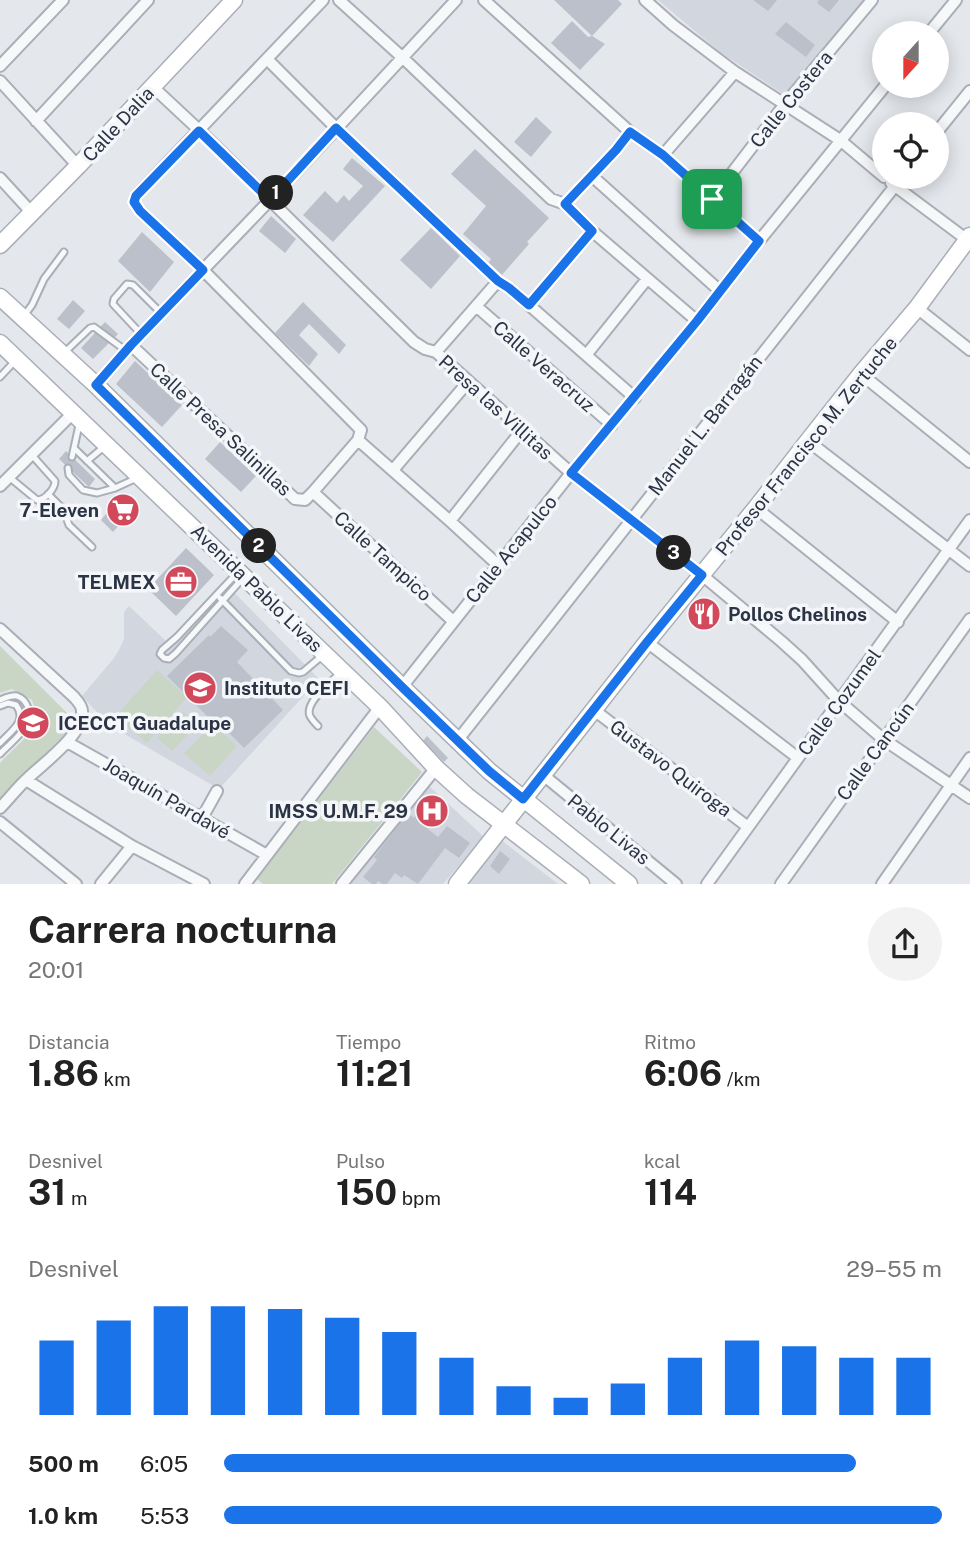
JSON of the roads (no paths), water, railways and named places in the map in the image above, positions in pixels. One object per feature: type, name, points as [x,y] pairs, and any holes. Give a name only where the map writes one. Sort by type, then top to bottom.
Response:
[{"type":"main road","name":"Calle Dalia","points":[[0,245],[234,0]]},
{"type":"main road","name":"Profesor Francisco M. Zertuche","points":[[457,884],[969,240]]},
{"type":"main road","name":"Avenida Pablo Livas","points":[[0,297],[96,385],[489,771],[629,884]]},
{"type":"main road","name":"Avenida Pablo Livas","points":[[0,343],[380,707],[436,768],[503,825],[581,884]]},
{"type":"street","points":[[0,66],[63,0]]},
{"type":"street","points":[[36,121],[148,0]]},
{"type":"street","points":[[323,0],[136,196],[134,202],[140,211],[203,270],[393,470],[498,565]]},
{"type":"street","points":[[340,0],[551,199],[565,204],[592,231],[697,321]]},
{"type":"street","points":[[96,385],[456,0]]},
{"type":"street","points":[[484,0],[630,132],[663,155],[759,241]]},
{"type":"street","points":[[645,0],[735,72],[840,140],[872,167]]},
{"type":"street","name":"Calle Costera","points":[[712,199],[785,104],[872,0]]},
{"type":"street","points":[[939,21],[957,0]]},
{"type":"street","name":"Calle Veracruz","points":[[267,59],[498,281],[587,354],[635,398]]},
{"type":"street","points":[[663,155],[735,72]]},
{"type":"street","points":[[0,81],[78,166]]},
{"type":"street","name":"Presa las Villitas","points":[[153,87],[414,342],[436,352],[571,473],[702,575],[795,654],[839,701],[883,738],[970,798]]},
{"type":"street","points":[[949,117],[970,91]]},
{"type":"street","name":"Calle Acapulco","points":[[402,687],[571,473],[635,398],[875,98]]},
{"type":"street","points":[[565,204],[630,132]]},
{"type":"street","points":[[592,176],[720,291]]},
{"type":"street","points":[[0,178],[32,213]]},
{"type":"street","name":"Manuel L. Barragán","points":[[457,741],[892,189]]},
{"type":"street","points":[[908,189],[969,240]]},
{"type":"street","points":[[529,305],[592,231]]},
{"type":"street","points":[[587,354],[648,279]]},
{"type":"street","points":[[436,352],[498,281]]},
{"type":"street","name":"Calle Veracruz","points":[[476,306],[612,425]]},
{"type":"street","points":[[917,308],[970,350]]},
{"type":"street","name":"Calle Presa Salinillas","points":[[128,348],[295,499],[304,500],[313,492]]},
{"type":"street","points":[[861,374],[970,462]]},
{"type":"street","points":[[393,470],[468,382]]},
{"type":"street","points":[[0,486],[31,454],[77,415]]},
{"type":"street","points":[[450,521],[522,430]]},
{"type":"street","points":[[313,492],[359,435]]},
{"type":"street","points":[[808,441],[970,566]]},
{"type":"street","name":"Calle Tampico","points":[[313,492],[453,621]]},
{"type":"street","points":[[756,508],[898,622]]},
{"type":"street","name":"Calle Cozumel","points":[[707,884],[970,520]]},
{"type":"street","name":"Calle Cancún","points":[[781,884],[970,620]]},
{"type":"street","points":[[0,629],[80,704],[82,711],[82,718],[67,742],[0,808]]},
{"type":"street","points":[[647,642],[797,758]]},
{"type":"street","points":[[245,884],[380,707]]},
{"type":"street","name":"Gustavo Quiroga","points":[[594,710],[748,827]]},
{"type":"street","name":"Joaquín Pardavé","points":[[67,742],[267,855]]},
{"type":"street","points":[[882,884],[970,758]]},
{"type":"street","points":[[342,884],[436,768]]},
{"type":"street","name":"Pablo Livas","points":[[542,774],[676,884]]},
{"type":"street","points":[[26,780],[132,846],[204,884]]},
{"type":"street","points":[[202,818],[217,791]]},
{"type":"street","points":[[0,822],[76,884]]},
{"type":"street","points":[[101,884],[132,846]]},
{"type":"street","points":[[176,884],[184,874]]},
{"type":"lane","points":[[23,318],[44,279],[64,252]]},
{"type":"lane","points":[[141,334],[113,304],[127,284],[133,285],[161,313]]},
{"type":"lane","points":[[63,354],[94,327],[128,348]]},
{"type":"lane","points":[[0,377],[17,359]]},
{"type":"lane","points":[[72,457],[77,415]]},
{"type":"lane","points":[[88,461],[107,444]]},
{"type":"lane","points":[[74,448],[115,488]]},
{"type":"lane","points":[[9,477],[37,500],[48,494],[55,481],[31,454]]},
{"type":"lane","points":[[68,468],[69,475],[83,489],[97,493],[141,476]]},
{"type":"lane","points":[[48,494],[64,509],[69,525],[92,547]]},
{"type":"lane","points":[[220,598],[162,650],[160,654],[164,658],[169,659],[176,653],[242,574]]},
{"type":"lane","points":[[220,598],[291,671],[303,672],[324,653]]},
{"type":"lane","points":[[318,726],[310,716],[312,702],[342,671]]},
{"type":"lane","points":[[0,700],[18,696],[28,707],[30,714],[23,730],[0,754]]},
{"type":"lane","points":[[0,706],[13,704],[21,712],[18,724],[0,743]]},
{"type":"place","name":"7-Eleven","points":[[123,510]]},
{"type":"place","name":"TELMEX","points":[[181,582]]},
{"type":"place","name":"Pollos Chelinos","points":[[704,614]]},
{"type":"place","name":"Instituto CEFI","points":[[200,688]]},
{"type":"place","name":"ICECCT Guadalupe","points":[[33,723]]},
{"type":"place","name":"IMSS U.M.F. 29","points":[[432,811]]}]
